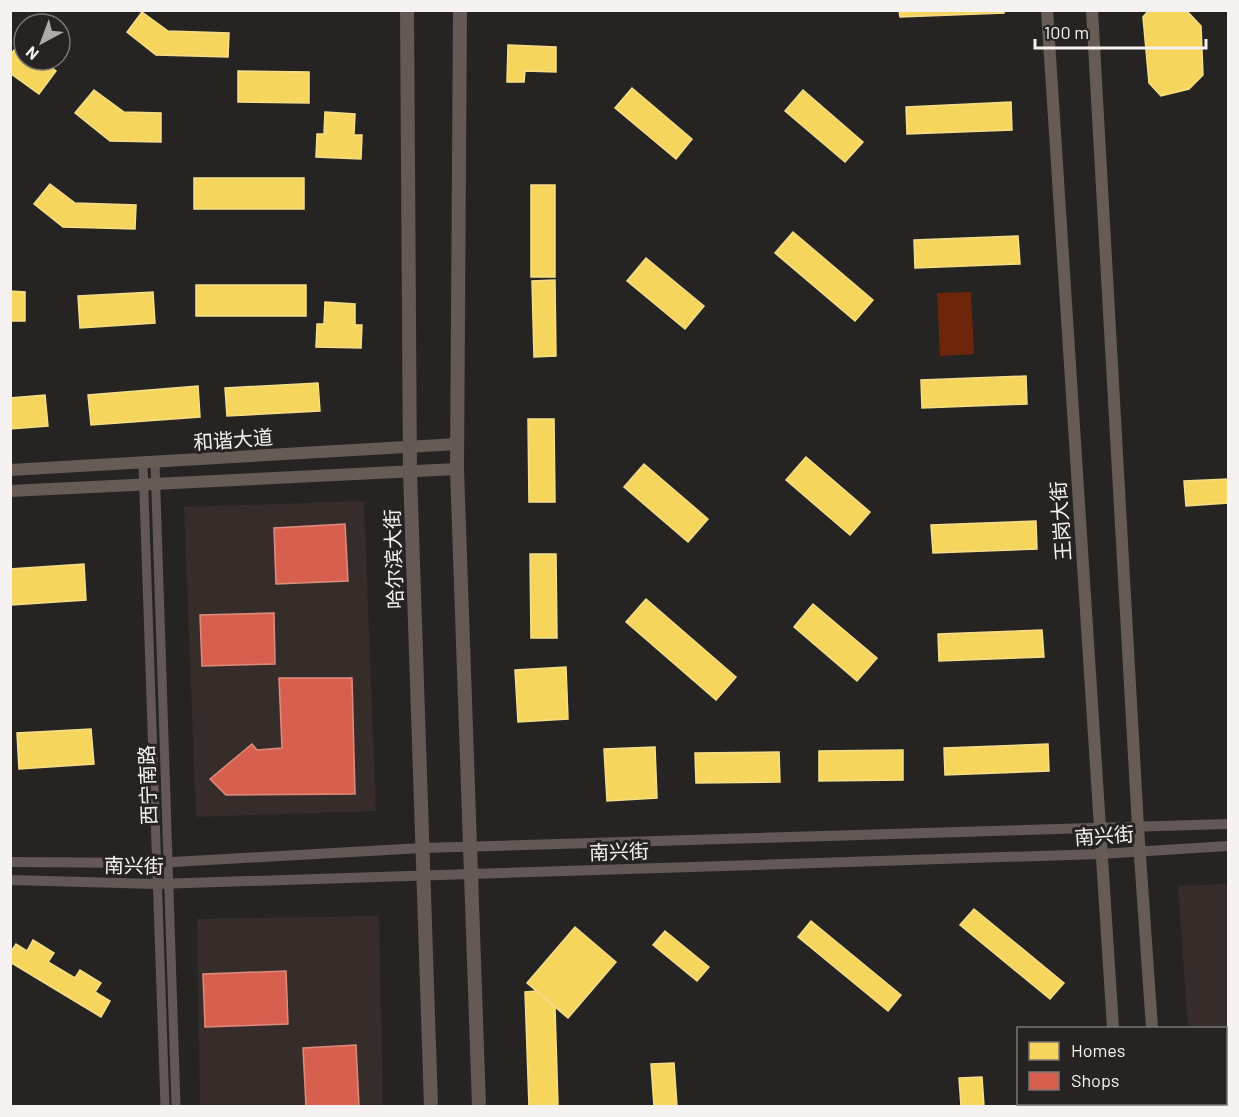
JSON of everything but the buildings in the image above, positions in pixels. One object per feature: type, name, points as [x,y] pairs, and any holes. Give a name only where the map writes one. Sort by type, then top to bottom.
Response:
[{"type":"main road","name":"哈尔滨大街","points":[[407,10],[410,472],[431,1107]]},
{"type":"main road","points":[[460,10],[457,469],[478,1107]]},
{"type":"main road","name":"王岗大街","points":[[1047,10],[1113,1027]]},
{"type":"main road","points":[[1092,10],[1138,827],[1152,1027]]},
{"type":"main road","name":"和谐大道","points":[[10,470],[149,464],[458,444]]},
{"type":"main road","name":"和谐大道","points":[[10,491],[457,469]]},
{"type":"street","name":"西宁南路","points":[[149,464],[162,863],[165,1107]]},
{"type":"street","name":"南兴街","points":[[10,862],[162,863],[422,848],[1099,830],[1228,824]]},
{"type":"street","name":"南兴街","points":[[10,880],[162,884],[1100,854],[1228,846]]},
{"type":"street","name":"西宁南路","points":[[162,884],[176,1107]]},
{"type":"shaded area","points":[[971,292],[974,354],[940,356],[937,293]]},
{"type":"shaded area","points":[[364,501],[376,811],[196,817],[184,507]]},
{"type":"shaded area","points":[[1228,884],[1228,1106],[1193,1106],[1227,1105],[1227,1027],[1188,1027],[1178,886]]},
{"type":"shaded area","points":[[379,916],[383,1106],[200,1106],[197,919]]}]
